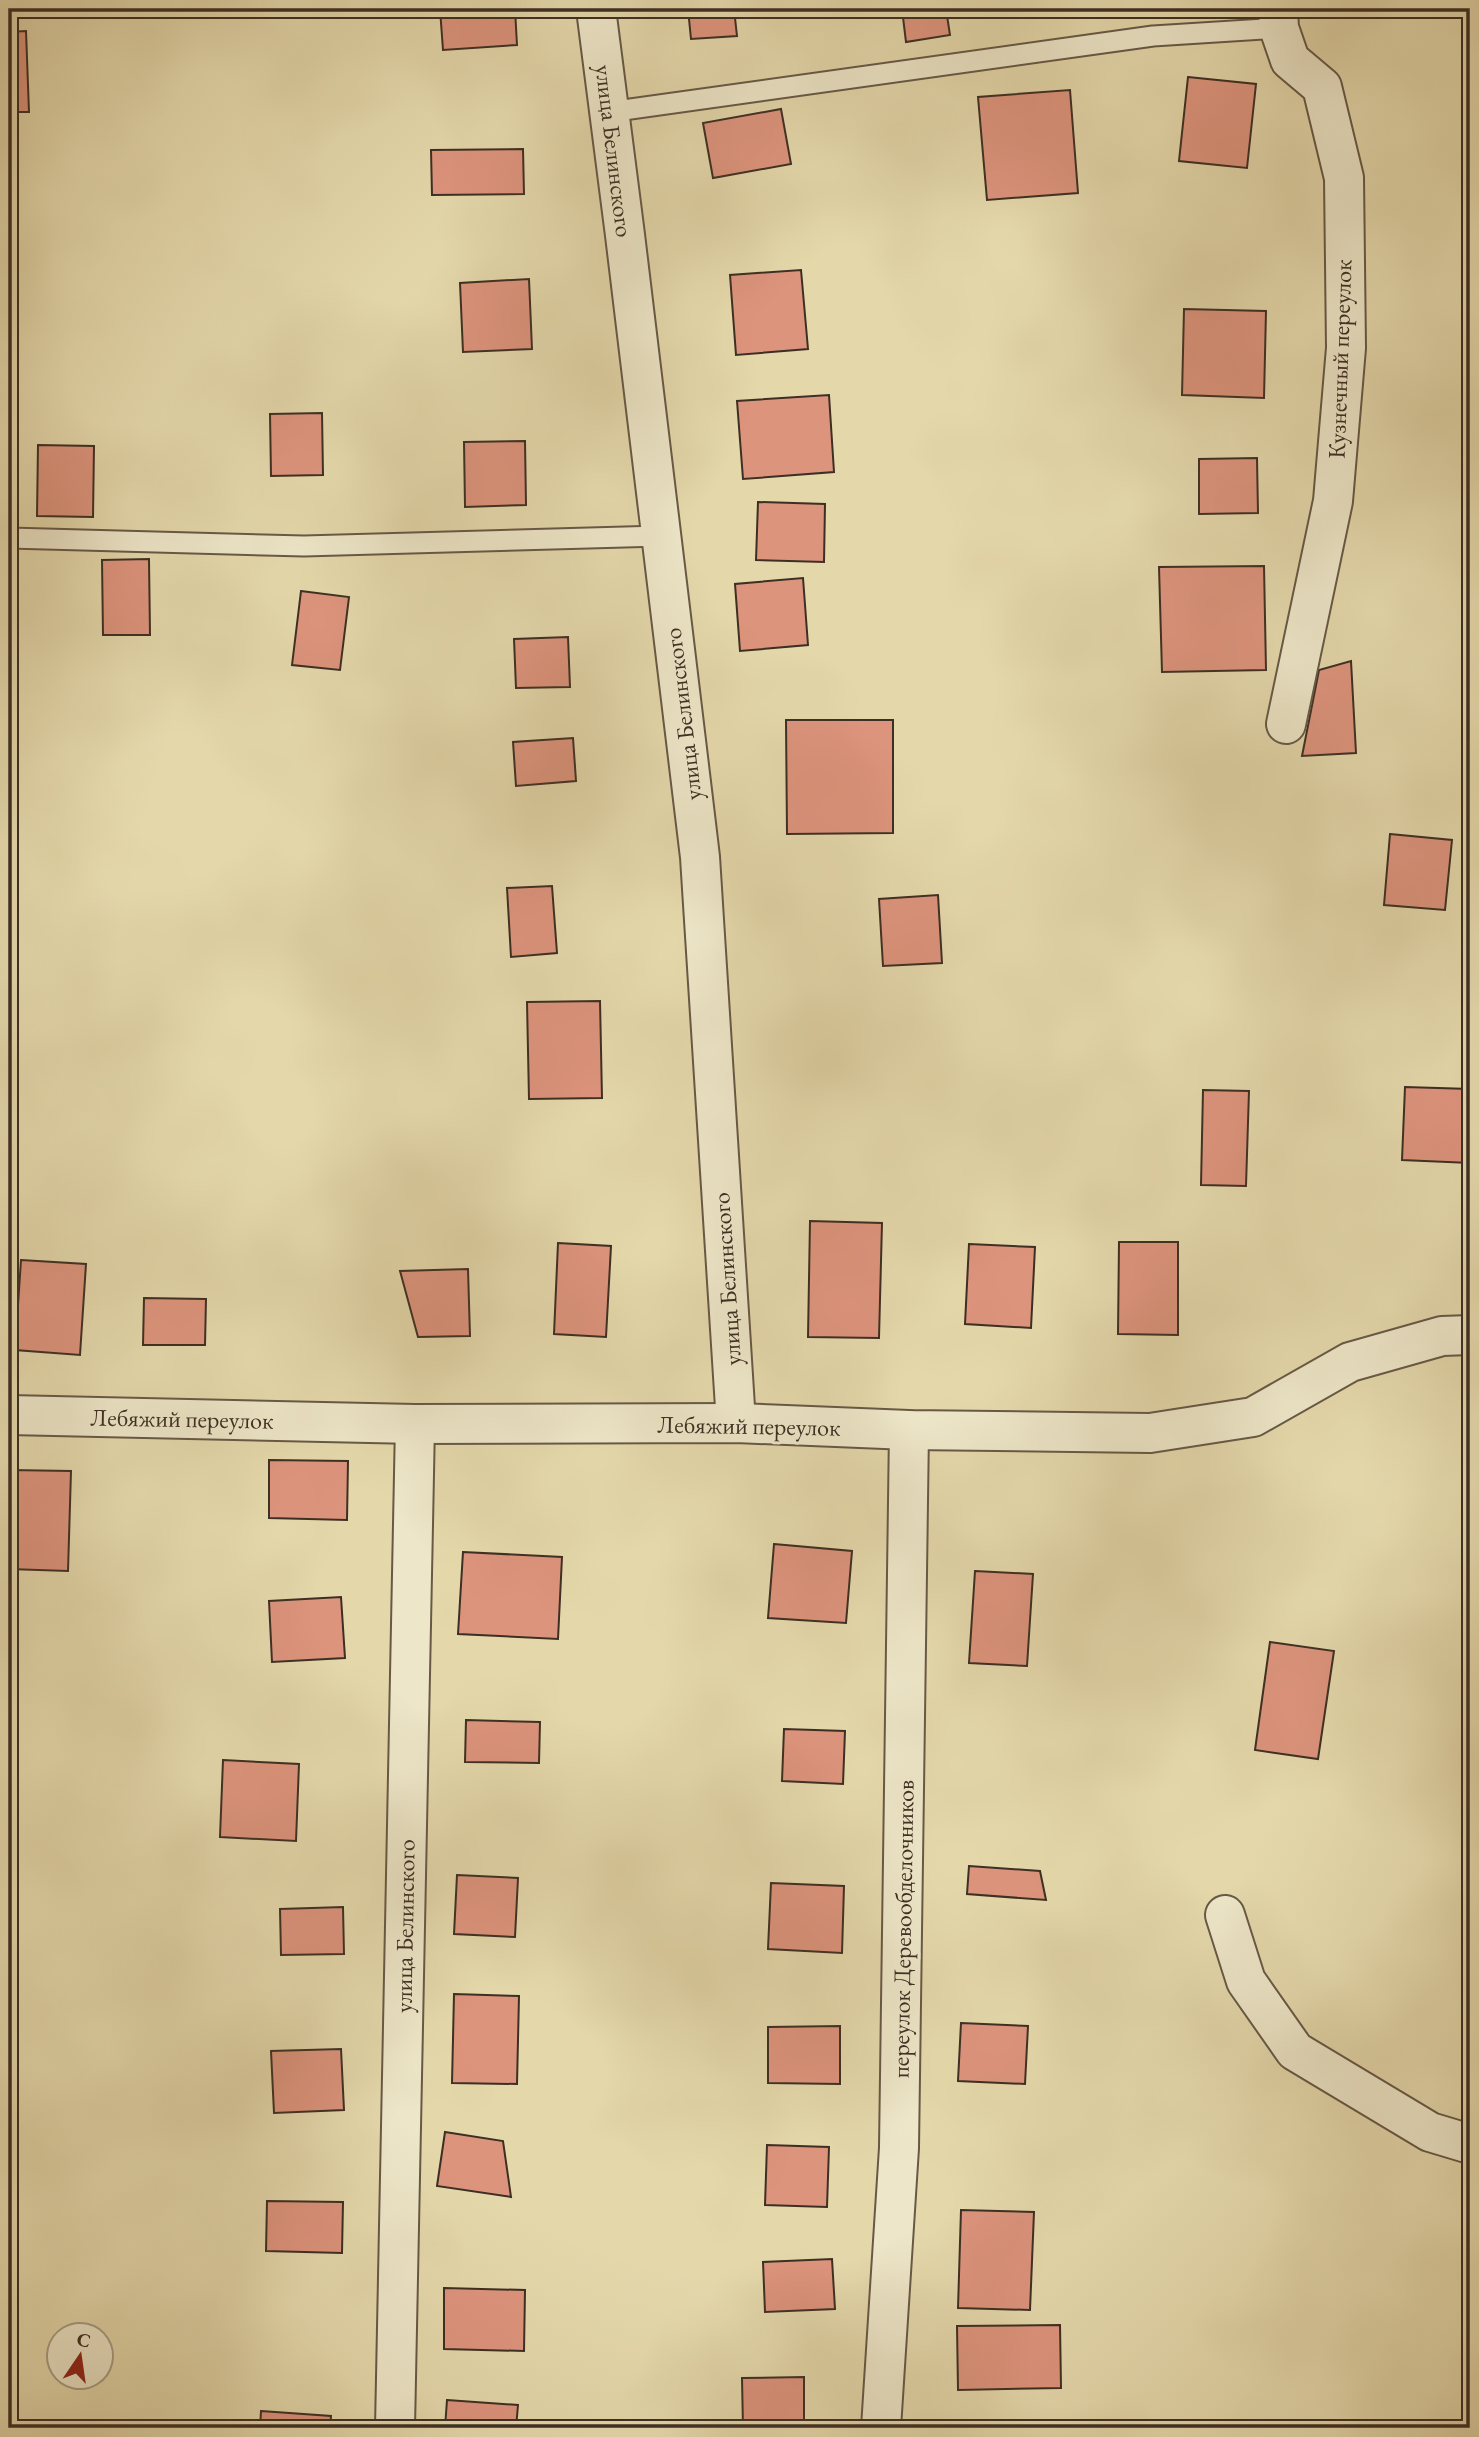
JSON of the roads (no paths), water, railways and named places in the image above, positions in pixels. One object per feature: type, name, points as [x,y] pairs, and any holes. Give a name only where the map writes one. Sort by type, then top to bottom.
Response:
[{"type":"street","name":"улица Белинского","points":[[596,9],[700,856],[736,1423]]},
{"type":"street","name":"Кузнечный переулок","points":[[1278,18],[1290,60],[1322,88],[1345,178],[1346,348],[1333,501],[1286,724]]},
{"type":"street","name":"Лебяжий переулок","points":[[9,1415],[415,1424],[736,1423],[909,1430],[1150,1433],[1253,1417],[1350,1362],[1442,1336],[1470,1335]]},
{"type":"street","name":"улица Белинского","points":[[396,2428],[415,1424]]},
{"type":"street","name":"переулок Деревообделочников","points":[[881,2428],[899,2148],[909,1430]]},
{"type":"street","points":[[1225,1915],[1246,1981],[1295,2051],[1430,2132],[1470,2144]]},
{"type":"lane","points":[[609,113],[1278,18]]},
{"type":"lane","points":[[9,538],[304,546],[661,536]]}]
